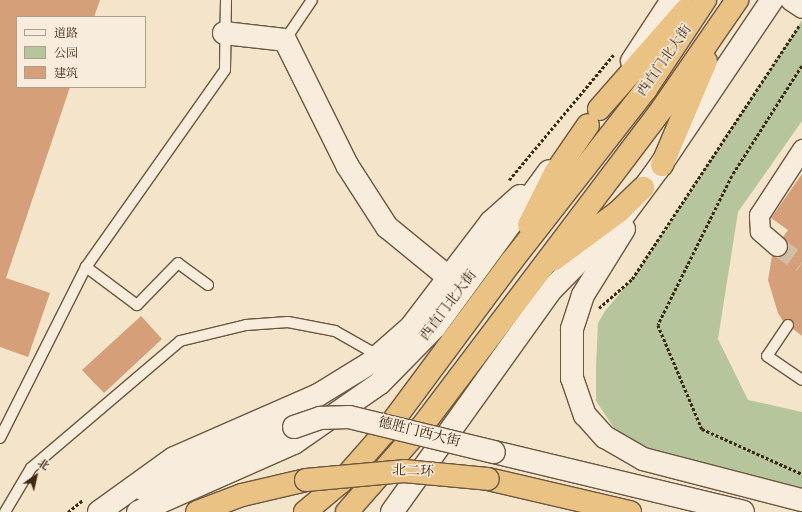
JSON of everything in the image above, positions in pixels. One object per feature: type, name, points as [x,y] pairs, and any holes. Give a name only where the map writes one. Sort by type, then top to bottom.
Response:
[{"type":"highway","points":[[505,270],[549,183],[594,117],[695,0]]},
{"type":"highway","name":"西直门北大街","points":[[305,512],[369,452],[505,270],[646,89],[705,0]]},
{"type":"highway","points":[[662,165],[734,5]]},
{"type":"highway","name":"西直门北大街","points":[[347,512],[396,459],[664,106],[734,5]]},
{"type":"highway","points":[[534,276],[613,216],[643,188]]},
{"type":"highway","name":"北二环","points":[[197,512],[242,495],[306,480],[404,471],[488,479],[630,512]]},
{"type":"street","name":"西直门北大街","points":[[138,512],[294,443],[380,383],[432,330],[545,177],[594,117],[672,0]]},
{"type":"street","points":[[772,0],[662,165],[577,309],[570,359],[579,404],[598,431],[639,457],[802,500]]},
{"type":"street","points":[[790,0],[802,8]]},
{"type":"street","points":[[224,33],[285,40],[347,165],[387,226],[448,277]]},
{"type":"street","points":[[777,246],[760,232],[759,215],[802,149]]},
{"type":"street","points":[[392,512],[550,292],[621,219],[643,188],[662,165]]},
{"type":"street","points":[[99,512],[174,458],[318,395],[379,356],[411,327],[496,216],[545,177]]},
{"type":"street","name":"德胜门西大街","points":[[108,512],[188,469],[294,427],[320,418],[349,417],[743,512]]},
{"type":"lane","points":[[0,438],[86,268],[225,70],[224,33],[226,0]]},
{"type":"lane","points":[[285,40],[312,0]]},
{"type":"lane","points":[[86,268],[137,305],[178,263],[208,285]]},
{"type":"lane","points":[[5,512],[31,468],[180,341],[246,325],[288,322],[335,331],[379,356]]},
{"type":"lane","points":[[788,325],[767,356],[802,380]]},
{"type":"path","points":[[593,314],[632,279],[802,20]]},
{"type":"path","points":[[802,66],[732,176],[658,325],[702,429],[802,474]]},
{"type":"green space","points":[[802,20],[802,121],[738,212],[718,339],[748,400],[802,412],[802,494],[649,454],[616,431],[596,401],[596,367],[598,323],[605,311],[632,279]]},
{"type":"building","points":[[0,0],[100,0],[94,16],[16,16],[16,88],[70,88],[6,278],[50,293],[28,357],[0,347]]},
{"type":"building","points":[[802,174],[802,336],[793,329],[792,320],[783,321],[778,313],[768,280],[772,256],[781,256],[788,248],[783,237],[788,230],[771,218]]},
{"type":"building","points":[[141,316],[162,339],[104,393],[82,370]]},
{"type":"tunnel","points":[[777,246],[802,263]]}]
